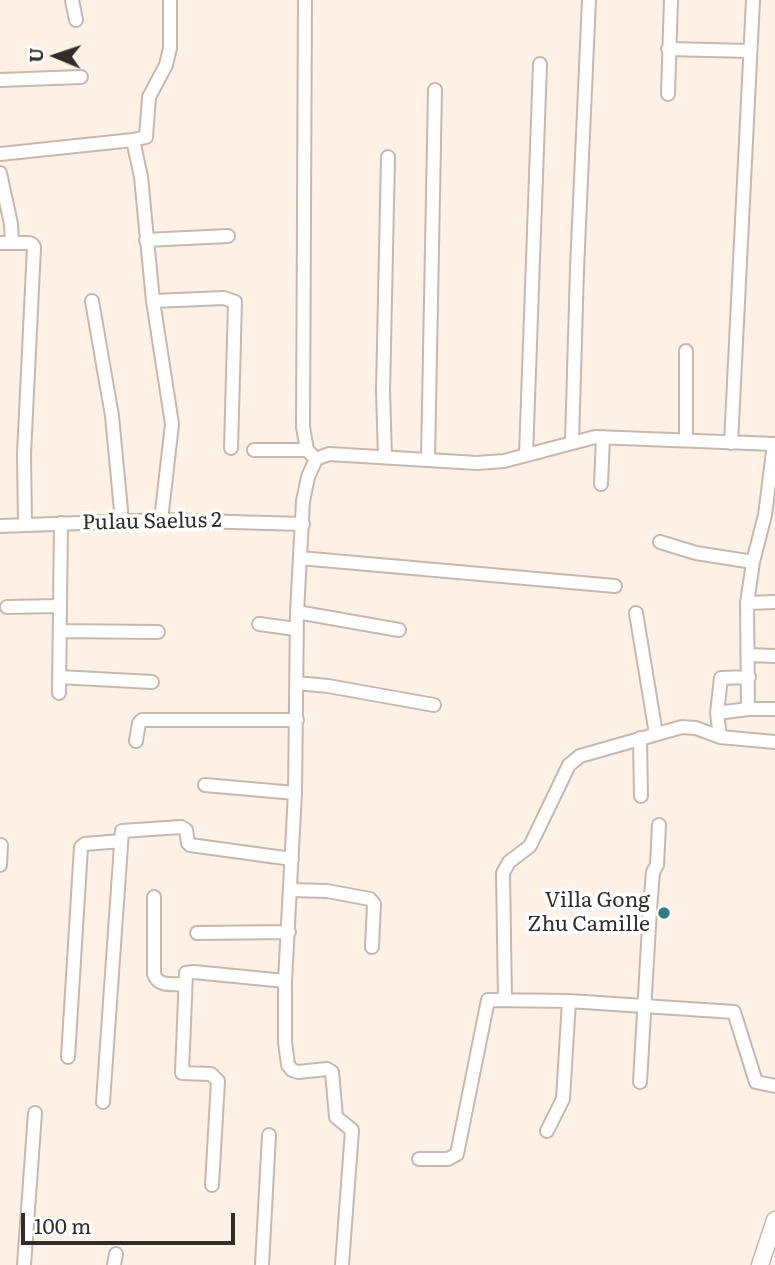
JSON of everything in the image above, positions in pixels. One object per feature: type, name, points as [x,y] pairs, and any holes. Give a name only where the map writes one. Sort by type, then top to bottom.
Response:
[{"type":"street","points":[[72,0],[76,20]]},
{"type":"street","points":[[0,153],[133,140],[147,136],[149,97],[166,65],[171,37],[170,0]]},
{"type":"street","points":[[305,0],[303,427],[312,454],[305,489],[296,629],[297,720],[285,981],[285,1042],[288,1065],[298,1072],[327,1069],[332,1072],[336,1117],[352,1130],[342,1265]]},
{"type":"street","points":[[572,442],[589,0]]},
{"type":"street","points":[[668,94],[671,0]]},
{"type":"street","points":[[731,443],[753,0]]},
{"type":"street","points":[[668,49],[750,51]]},
{"type":"street","points":[[526,456],[540,64]]},
{"type":"street","points":[[0,80],[81,77]]},
{"type":"street","points":[[428,459],[435,90]]},
{"type":"street","points":[[133,140],[141,177],[153,300],[172,424],[161,520]]},
{"type":"street","points":[[385,456],[383,392],[388,157]]},
{"type":"street","points":[[0,173],[11,224],[6,243],[29,243],[34,247],[24,454],[25,524]]},
{"type":"street","points":[[146,240],[228,236]]},
{"type":"street","points":[[153,300],[224,298],[235,302],[231,449]]},
{"type":"street","points":[[92,301],[112,416],[122,521]]},
{"type":"street","points":[[686,351],[686,440]]},
{"type":"street","points":[[254,450],[477,463],[504,461],[572,442],[603,437],[775,444],[770,515],[760,534],[747,603],[748,709]]},
{"type":"street","points":[[601,484],[603,437]]},
{"type":"street","name":"Pulau Saelus 2","points":[[0,526],[161,520],[303,524]]},
{"type":"street","points":[[59,693],[61,523]]},
{"type":"street","points":[[760,534],[775,538]]},
{"type":"street","points":[[660,542],[696,553],[753,562]]},
{"type":"street","points":[[300,558],[615,586]]},
{"type":"street","points":[[747,603],[775,602]]},
{"type":"street","points":[[7,607],[60,606]]},
{"type":"street","points":[[297,612],[399,630]]},
{"type":"street","points":[[636,613],[656,734]]},
{"type":"street","points":[[260,624],[296,629]]},
{"type":"street","points":[[60,631],[158,632]]},
{"type":"street","points":[[749,655],[775,656]]},
{"type":"street","points":[[59,677],[152,682]]},
{"type":"street","points":[[720,737],[717,713],[721,678],[749,677]]},
{"type":"street","points":[[296,683],[434,705]]},
{"type":"street","points":[[717,713],[775,709]]},
{"type":"street","points":[[136,741],[142,720],[297,720]]},
{"type":"street","points":[[505,1000],[503,873],[505,867],[530,846],[573,761],[580,756],[640,738],[690,727],[720,737],[775,742]]},
{"type":"street","points":[[640,738],[641,796]]},
{"type":"street","points":[[205,785],[295,793]]},
{"type":"street","points":[[640,1082],[649,909],[653,872],[657,865],[659,825]]},
{"type":"street","points":[[103,1102],[121,833],[125,830],[181,827],[186,830],[190,845],[292,859]]},
{"type":"street","points":[[68,1057],[81,847],[85,844],[121,841]]},
{"type":"street","points":[[0,865],[1,845]]},
{"type":"street","points":[[291,890],[327,891],[372,901],[372,947]]},
{"type":"street","points":[[154,897],[156,980],[161,984],[185,984]]},
{"type":"street","points":[[197,933],[289,932]]},
{"type":"street","points":[[212,1185],[218,1081],[211,1074],[182,1073],[186,973],[285,981]]},
{"type":"street","points":[[419,1159],[448,1159],[457,1154],[488,1000],[569,1001],[734,1012],[756,1082],[775,1086]]},
{"type":"street","points":[[547,1131],[563,1099],[569,1001]]},
{"type":"street","points":[[24,1265],[36,1112]]},
{"type":"street","points":[[262,1265],[269,1135]]},
{"type":"street","points":[[760,1265],[775,1220]]},
{"type":"place","name":"Villa Gong Zhu Camille","points":[[664,913]]}]
